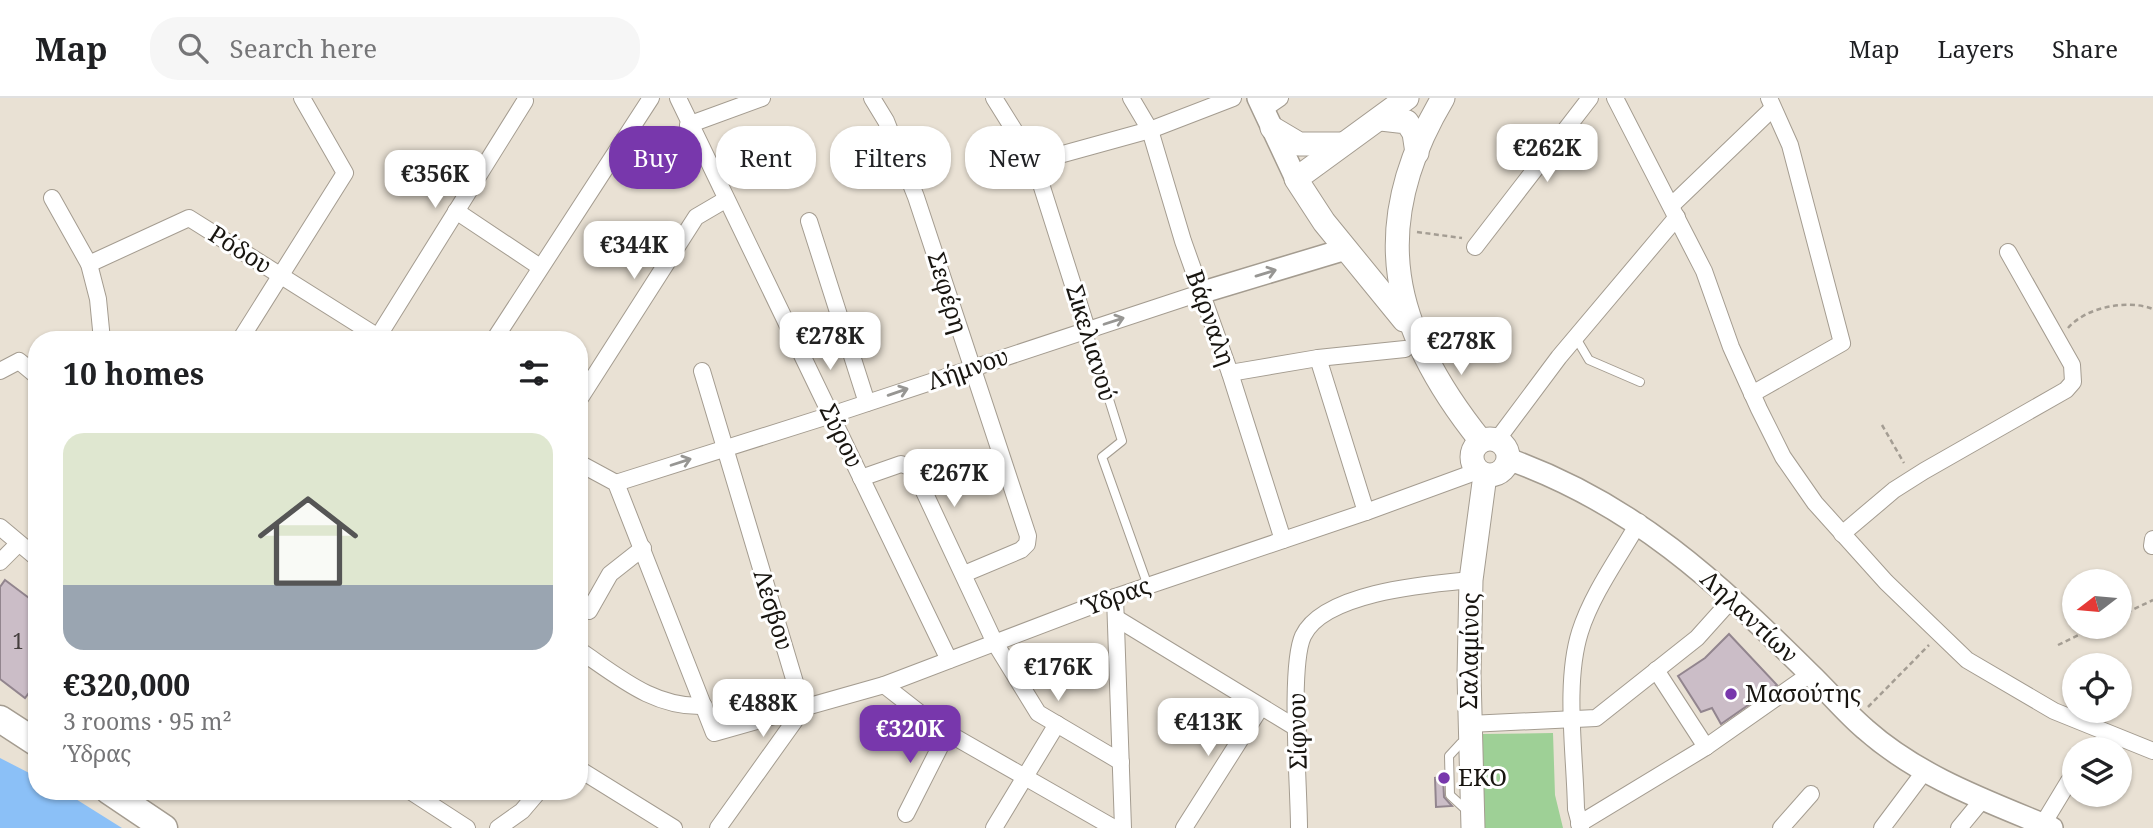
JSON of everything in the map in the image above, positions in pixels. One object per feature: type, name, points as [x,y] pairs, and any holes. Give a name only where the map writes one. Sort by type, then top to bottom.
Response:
[{"type":"main road","points":[[1407,98],[1296,179],[1346,249],[1373,280],[1453,406],[1496,447],[1498,474],[1482,473]]},
{"type":"main road","points":[[1409,340],[1396,266],[1396,230],[1405,185],[1443,98]]},
{"type":"main road","points":[[1268,108],[1299,144],[1343,144]]},
{"type":"main road","points":[[1381,119],[1407,122],[1414,133],[1417,153]]},
{"type":"main road","points":[[1373,280],[1388,276],[1396,266]]},
{"type":"main road","name":"Σαλαμίνος","points":[[1469,818],[1465,734],[1471,580],[1482,473],[1472,456],[1496,447]]},
{"type":"main road","points":[[0,719],[28,737]]},
{"type":"main road","points":[[122,800],[164,828]]},
{"type":"street","points":[[246,331],[345,173],[343,164],[302,98]]},
{"type":"street","points":[[500,331],[651,98]]},
{"type":"street","name":"Σύρου","points":[[678,98],[688,125],[949,660]]},
{"type":"street","points":[[688,125],[762,98]]},
{"type":"street","name":"Σεφέρη","points":[[872,98],[886,121],[916,197],[1029,540],[1021,550],[964,574]]},
{"type":"street","name":"Σικελιανού","points":[[994,98],[1012,126]]},
{"type":"street","name":"Βάρναλη","points":[[1131,98],[1150,130],[1200,293],[1230,373],[1283,540]]},
{"type":"street","points":[[1065,153],[1150,130],[1233,98]]},
{"type":"street","points":[[1477,244],[1590,98]]},
{"type":"street","points":[[1615,98],[1704,271],[1731,347],[1783,457],[1815,503],[1842,534],[1967,660],[2020,692],[2099,731],[2153,751]]},
{"type":"street","points":[[383,331],[525,101]]},
{"type":"street","points":[[1496,447],[1575,338],[1675,211],[1770,103],[1790,145],[1842,343],[1752,394]]},
{"type":"street","points":[[1268,108],[1296,179]]},
{"type":"street","name":"Σικελιανού","points":[[1043,189],[1087,329]]},
{"type":"street","points":[[51,198],[89,264],[98,299],[101,331]]},
{"type":"street","points":[[588,386],[696,217],[725,200]]},
{"type":"street","points":[[456,211],[540,267]]},
{"type":"street","name":"Ρόδου","points":[[89,264],[189,218],[368,331]]},
{"type":"street","points":[[809,221],[867,403]]},
{"type":"street","points":[[1200,293],[1346,249]]},
{"type":"street","points":[[1842,534],[1913,478],[2070,387],[2074,370],[2008,252]]},
{"type":"street","name":"Λήμνου","points":[[616,483],[1200,293]]},
{"type":"street","points":[[1230,373],[1409,340]]},
{"type":"street","points":[[1318,358],[1366,512]]},
{"type":"street","points":[[0,372],[19,361],[28,368]]},
{"type":"street","name":"Λέσβου","points":[[702,371],[803,709]]},
{"type":"street","name":"Ληλαντίων","points":[[1496,447],[1639,522],[1732,599],[1855,720],[1924,772],[2048,826]]},
{"type":"street","points":[[862,478],[898,464],[912,467],[995,643],[1038,713],[1121,762]]},
{"type":"street","points":[[588,468],[616,483],[704,706],[682,707],[648,696],[588,656]]},
{"type":"street","name":"Ύδρας","points":[[704,706],[714,733],[884,685],[1115,597],[1482,473]]},
{"type":"street","points":[[1639,522],[1581,629],[1573,668],[1576,808],[1580,826],[1706,747],[1810,674]]},
{"type":"street","points":[[0,527],[28,551]]},
{"type":"street","points":[[2152,546],[2153,539]]},
{"type":"street","points":[[0,562],[18,544]]},
{"type":"street","points":[[589,611],[610,575],[643,548]]},
{"type":"street","name":"Σίφνου","points":[[1299,828],[1297,672],[1304,634],[1314,622],[1365,596],[1405,585],[1471,580]]},
{"type":"street","points":[[1115,597],[1123,828]]},
{"type":"street","points":[[1465,734],[1596,718],[1697,638],[1732,599]]},
{"type":"street","points":[[1116,618],[1298,729]]},
{"type":"street","points":[[1656,670],[1706,747]]},
{"type":"street","points":[[884,685],[947,733],[1114,828]]},
{"type":"street","points":[[1184,828],[1261,706]]},
{"type":"street","points":[[718,828],[803,709]]},
{"type":"street","points":[[994,828],[1057,724]]},
{"type":"street","points":[[906,814],[947,733]]},
{"type":"street","points":[[1882,828],[1924,772]]},
{"type":"street","points":[[588,775],[674,828]]},
{"type":"street","points":[[1781,828],[1811,794]]},
{"type":"street","points":[[2048,826],[2062,796]]},
{"type":"street","points":[[1959,828],[1983,799]]},
{"type":"street","points":[[424,800],[467,828]]},
{"type":"street","points":[[498,828],[522,811],[531,800]]},
{"type":"lane","name":"Σικελιανού","points":[[1087,329],[1122,441],[1102,457],[1148,586]]},
{"type":"lane","points":[[1575,338],[1589,360],[1640,382]]},
{"type":"path","points":[[1396,230],[1477,244]]},
{"type":"path","points":[[2059,341],[2074,321],[2091,313],[2129,304],[2153,309]]},
{"type":"path","points":[[1882,425],[1913,478]]},
{"type":"path","points":[[2132,610],[2153,600]]},
{"type":"path","points":[[1855,720],[1939,634]]},
{"type":"path","points":[[2058,645],[2070,639]]},
{"type":"green space","points":[[1553,733],[1555,795],[1563,828],[1485,828],[1482,734]]},
{"type":"water","points":[[0,758],[28,772],[28,800],[77,800],[122,828],[0,828]]},
{"type":"building","points":[[5,580],[28,597],[28,694],[25,698],[0,679],[0,587]]},
{"type":"building","points":[[1729,634],[1777,685],[1721,724],[1712,708],[1701,712],[1678,676],[1705,658]]},
{"type":"building","points":[[1443,777],[1444,797],[1452,806],[1436,807],[1435,778]]},
{"type":"place","name":"Μασούτης","points":[[1731,694]]},
{"type":"place","name":"EKO","points":[[1444,778]]}]
